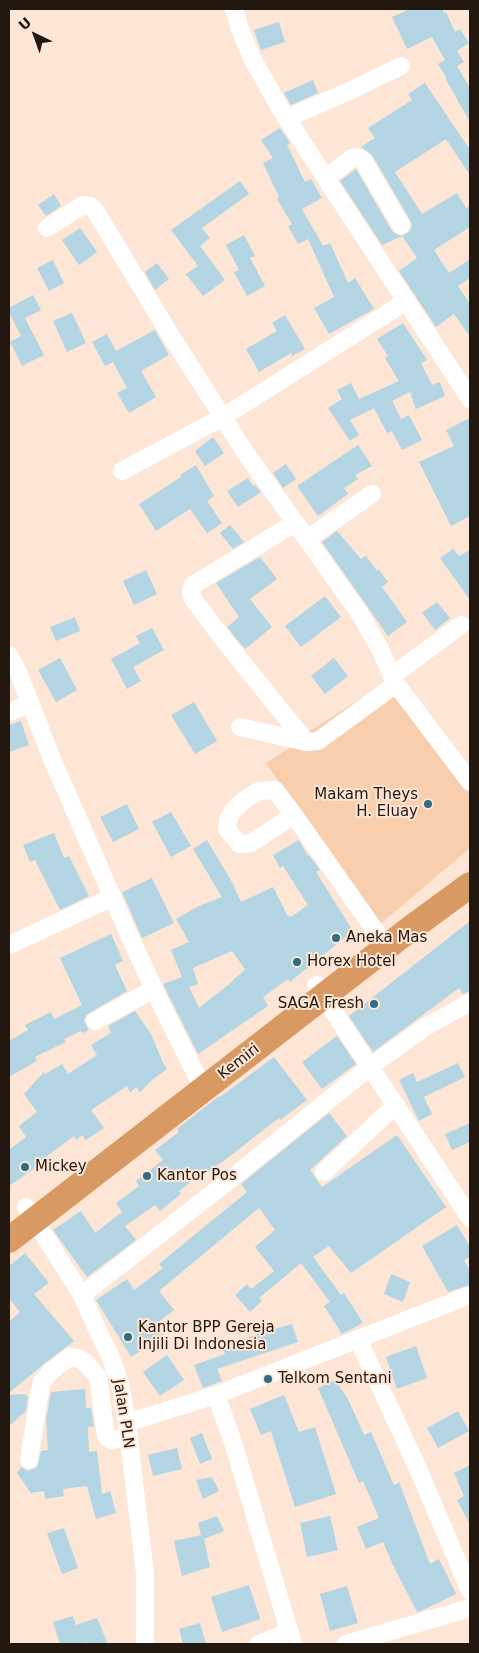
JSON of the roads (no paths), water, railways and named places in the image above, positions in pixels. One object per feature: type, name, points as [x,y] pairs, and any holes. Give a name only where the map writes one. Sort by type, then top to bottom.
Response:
[{"type":"highway","name":"Kemiri","points":[[320,990],[379,936],[470,867]]},
{"type":"highway","name":"Kemiri","points":[[9,1240],[23,1216],[200,1084],[320,990],[410,929],[470,885]]},
{"type":"street","points":[[234,9],[252,58],[286,118],[470,399]]},
{"type":"street","points":[[286,118],[354,89],[401,66]]},
{"type":"street","points":[[326,178],[352,158],[357,157],[362,160],[401,224]]},
{"type":"street","points":[[47,228],[82,205],[91,206],[223,417],[360,614],[380,649],[394,680],[470,782]]},
{"type":"street","points":[[122,471],[223,417],[407,301]]},
{"type":"street","points":[[307,539],[372,494]]},
{"type":"street","points":[[295,523],[193,585],[191,592],[193,599],[224,640],[306,742]]},
{"type":"street","points":[[240,727],[306,742],[318,741],[461,625]]},
{"type":"street","points":[[9,655],[52,759],[113,897],[154,989],[200,1084]]},
{"type":"street","points":[[9,712],[30,704]]},
{"type":"street","points":[[294,815],[379,936]]},
{"type":"street","points":[[9,944],[113,897]]},
{"type":"street","points":[[94,1021],[154,989]]},
{"type":"street","points":[[320,990],[470,1218]]},
{"type":"street","points":[[82,1295],[370,1066],[427,1026],[470,1002]]},
{"type":"street","points":[[324,1172],[396,1105]]},
{"type":"street","name":"Jalan PLN","points":[[23,1216],[82,1295],[111,1358],[120,1383],[145,1573],[145,1644]]},
{"type":"street","points":[[29,1460],[42,1382],[51,1371],[70,1357],[78,1358],[85,1362],[98,1377],[106,1436],[110,1440],[127,1430],[470,1295]]},
{"type":"street","points":[[358,1339],[419,1471],[470,1592]]},
{"type":"street","points":[[216,1395],[233,1442],[291,1638],[259,1644]]},
{"type":"street","points":[[346,1644],[470,1608]]},
{"type":"place","name":"Makam Theys H. Eluay","points":[[428,804]]},
{"type":"place","name":"Aneka Mas","points":[[336,938]]},
{"type":"place","name":"Horex Hotel","points":[[297,962]]},
{"type":"place","name":"SAGA Fresh","points":[[374,1004]]},
{"type":"place","name":"Mickey","points":[[25,1167]]},
{"type":"place","name":"Kantor Pos","points":[[147,1176]]},
{"type":"place","name":"Kantor BPP Gereja Injili Di Indonesia","points":[[128,1337]]},
{"type":"place","name":"Telkom Sentani","points":[[268,1379]]}]
